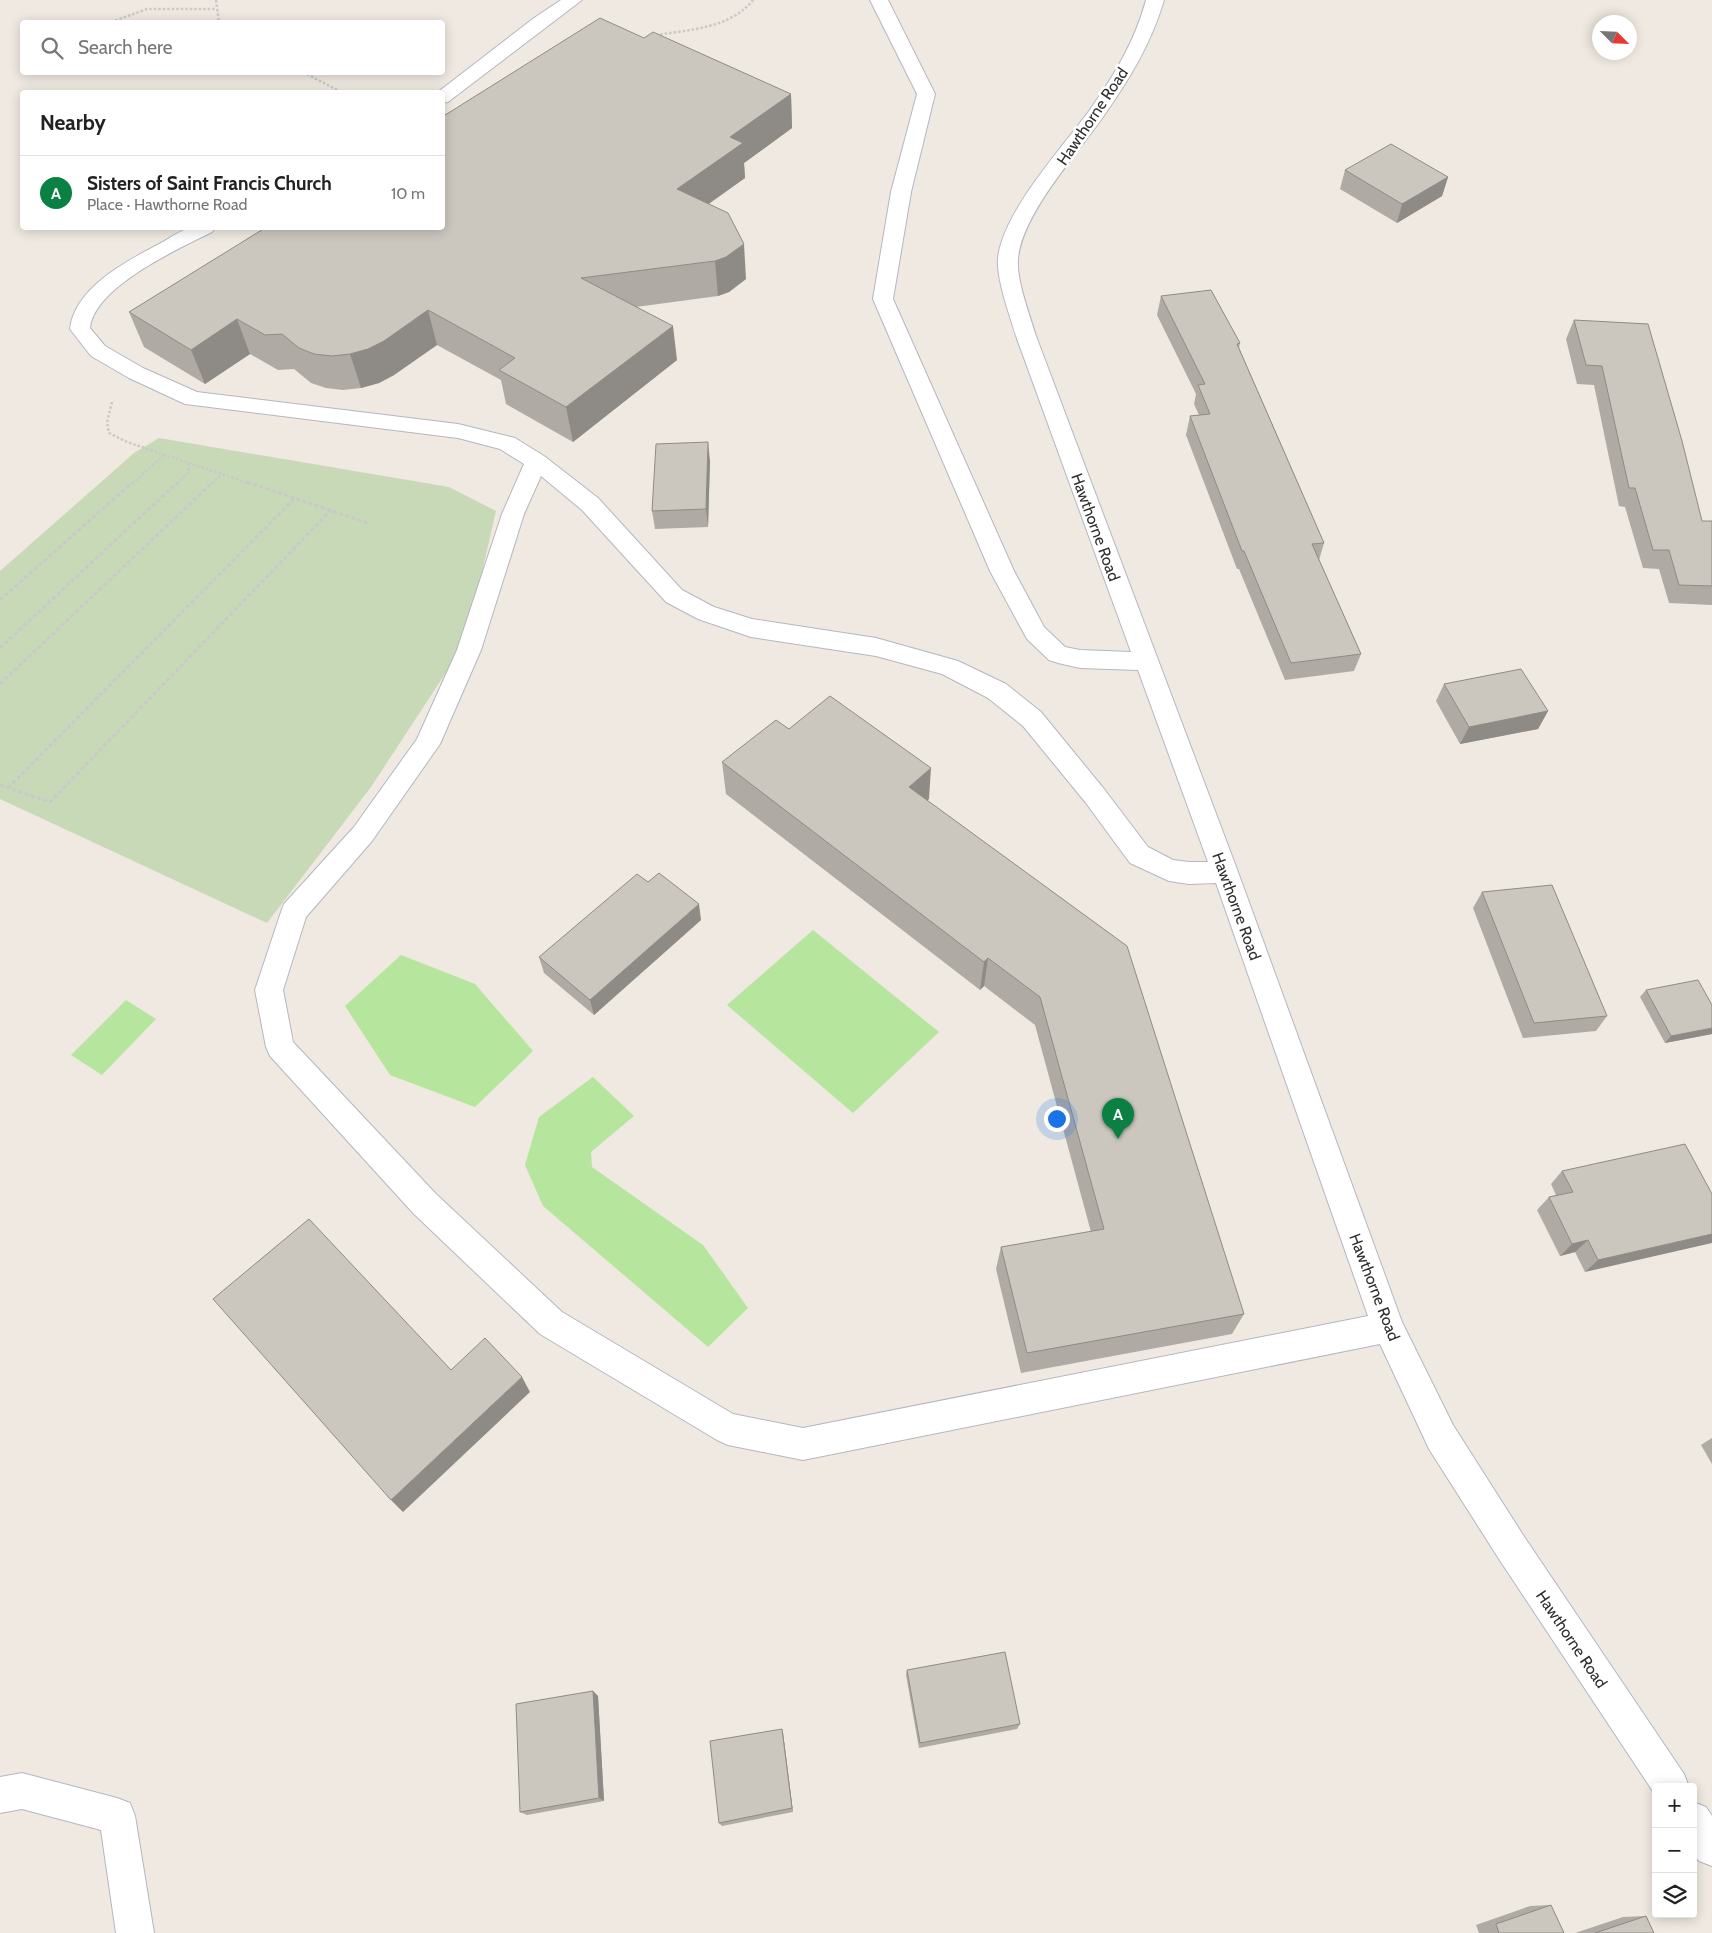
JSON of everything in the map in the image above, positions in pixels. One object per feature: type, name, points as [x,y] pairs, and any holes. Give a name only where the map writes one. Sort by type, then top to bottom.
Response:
[{"type":"street","points":[[445,96],[540,22],[573,0]]},
{"type":"street","points":[[879,0],[926,94],[901,192],[883,299],[1002,571],[1035,633],[1058,654],[1080,659],[1146,661]]},
{"type":"street","name":"Hawthorne Road","points":[[1155,0],[1152,16],[1138,46],[1111,92],[1029,206],[1015,236],[1007,260],[1026,336],[1225,872],[1388,1327],[1441,1437],[1510,1547],[1668,1783]]},
{"type":"street","points":[[202,230],[116,279],[90,304],[82,316],[80,329],[98,351],[136,373],[194,399],[458,431],[507,443],[536,461],[590,504],[674,596],[706,613],[751,628],[876,647],[949,668],[998,691],[1032,719],[1095,796],[1139,855],[1169,870],[1189,873],[1225,872]]},
{"type":"street","points":[[536,461],[513,514],[469,650],[427,744],[363,834],[294,912],[268,990],[280,1047],[425,1204],[551,1323],[728,1429],[803,1444],[1388,1327]]},
{"type":"street","points":[[0,1795],[22,1791],[117,1816],[134,1933]]},
{"type":"street","points":[[1697,1826],[1712,1848]]},
{"type":"path","points":[[216,0],[218,20]]},
{"type":"path","points":[[650,36],[714,23],[736,16],[748,9],[754,0]]},
{"type":"path","points":[[116,20],[148,9],[216,9]]},
{"type":"path","points":[[309,75],[337,90]]},
{"type":"path","points":[[136,373],[122,385],[113,399],[107,422],[109,433],[222,474],[368,523]]},
{"type":"path","points":[[0,600],[165,454]]},
{"type":"path","points":[[0,648],[188,473],[189,462]]},
{"type":"path","points":[[0,684],[222,474]]},
{"type":"path","points":[[8,788],[295,498]]},
{"type":"path","points":[[0,784],[50,802],[332,510]]},
{"type":"green space","points":[[159,438],[449,487],[496,511],[466,642],[371,787],[267,923],[0,799],[0,571],[134,453]]},
{"type":"green space","points":[[813,930],[939,1032],[853,1113],[727,1005]]},
{"type":"green space","points":[[401,955],[475,984],[533,1051],[475,1107],[390,1075],[345,1006]]},
{"type":"green space","points":[[126,1000],[156,1019],[102,1075],[71,1055]]},
{"type":"green space","points":[[593,1077],[634,1116],[591,1152],[592,1167],[703,1245],[748,1308],[708,1347],[543,1206],[525,1165],[539,1117]]},
{"type":"building","points":[[600,18],[644,38],[653,32],[791,94],[730,137],[743,143],[677,189],[728,213],[744,244],[726,257],[715,261],[581,278],[673,326],[566,407],[499,370],[515,358],[428,310],[384,341],[368,349],[332,356],[314,354],[299,348],[282,334],[265,335],[237,319],[191,350],[129,312],[262,230],[445,230],[445,115]]},
{"type":"building","points":[[1391,144],[1448,177],[1402,204],[1345,170]]},
{"type":"building","points":[[1211,290],[1240,343],[1237,344],[1324,543],[1312,544],[1361,654],[1291,663],[1244,551],[1242,551],[1190,416],[1210,414],[1198,385],[1205,384],[1161,296]]},
{"type":"building","points":[[1574,320],[1648,324],[1682,441],[1702,521],[1712,521],[1712,586],[1679,585],[1669,550],[1653,550],[1635,488],[1629,488],[1602,366],[1586,365]]},
{"type":"building","points":[[708,442],[706,509],[652,511],[656,444]]},
{"type":"building","points":[[1521,669],[1548,711],[1469,727],[1444,684]]},
{"type":"building","points":[[830,696],[931,768],[909,787],[1127,946],[1244,1314],[1027,1353],[1001,1247],[1104,1229],[1040,997],[988,958],[984,962],[722,762],[776,720],[789,729]]},
{"type":"building","points":[[659,873],[699,904],[590,1000],[539,957],[637,874],[648,882]]},
{"type":"building","points":[[1552,885],[1607,1016],[1534,1023],[1482,892]]},
{"type":"building","points":[[1698,980],[1712,1005],[1712,1028],[1671,1036],[1646,990]]},
{"type":"building","points":[[1685,1144],[1712,1194],[1712,1234],[1598,1260],[1588,1240],[1572,1244],[1549,1197],[1573,1192],[1562,1171]]},
{"type":"building","points":[[309,1219],[451,1370],[485,1338],[522,1377],[391,1500],[213,1299]]},
{"type":"building","points":[[1005,1652],[1020,1724],[920,1743],[907,1670]]},
{"type":"building","points":[[593,1691],[599,1798],[520,1812],[516,1704]]},
{"type":"building","points":[[782,1729],[792,1808],[719,1823],[710,1741]]},
{"type":"building","points":[[1551,1905],[1564,1933],[1499,1933],[1496,1924]]},
{"type":"building","points":[[1646,1916],[1654,1933],[1595,1933]]},
{"type":"place","name":"Sisters of Saint Francis Church","points":[[1118,1139]]}]
